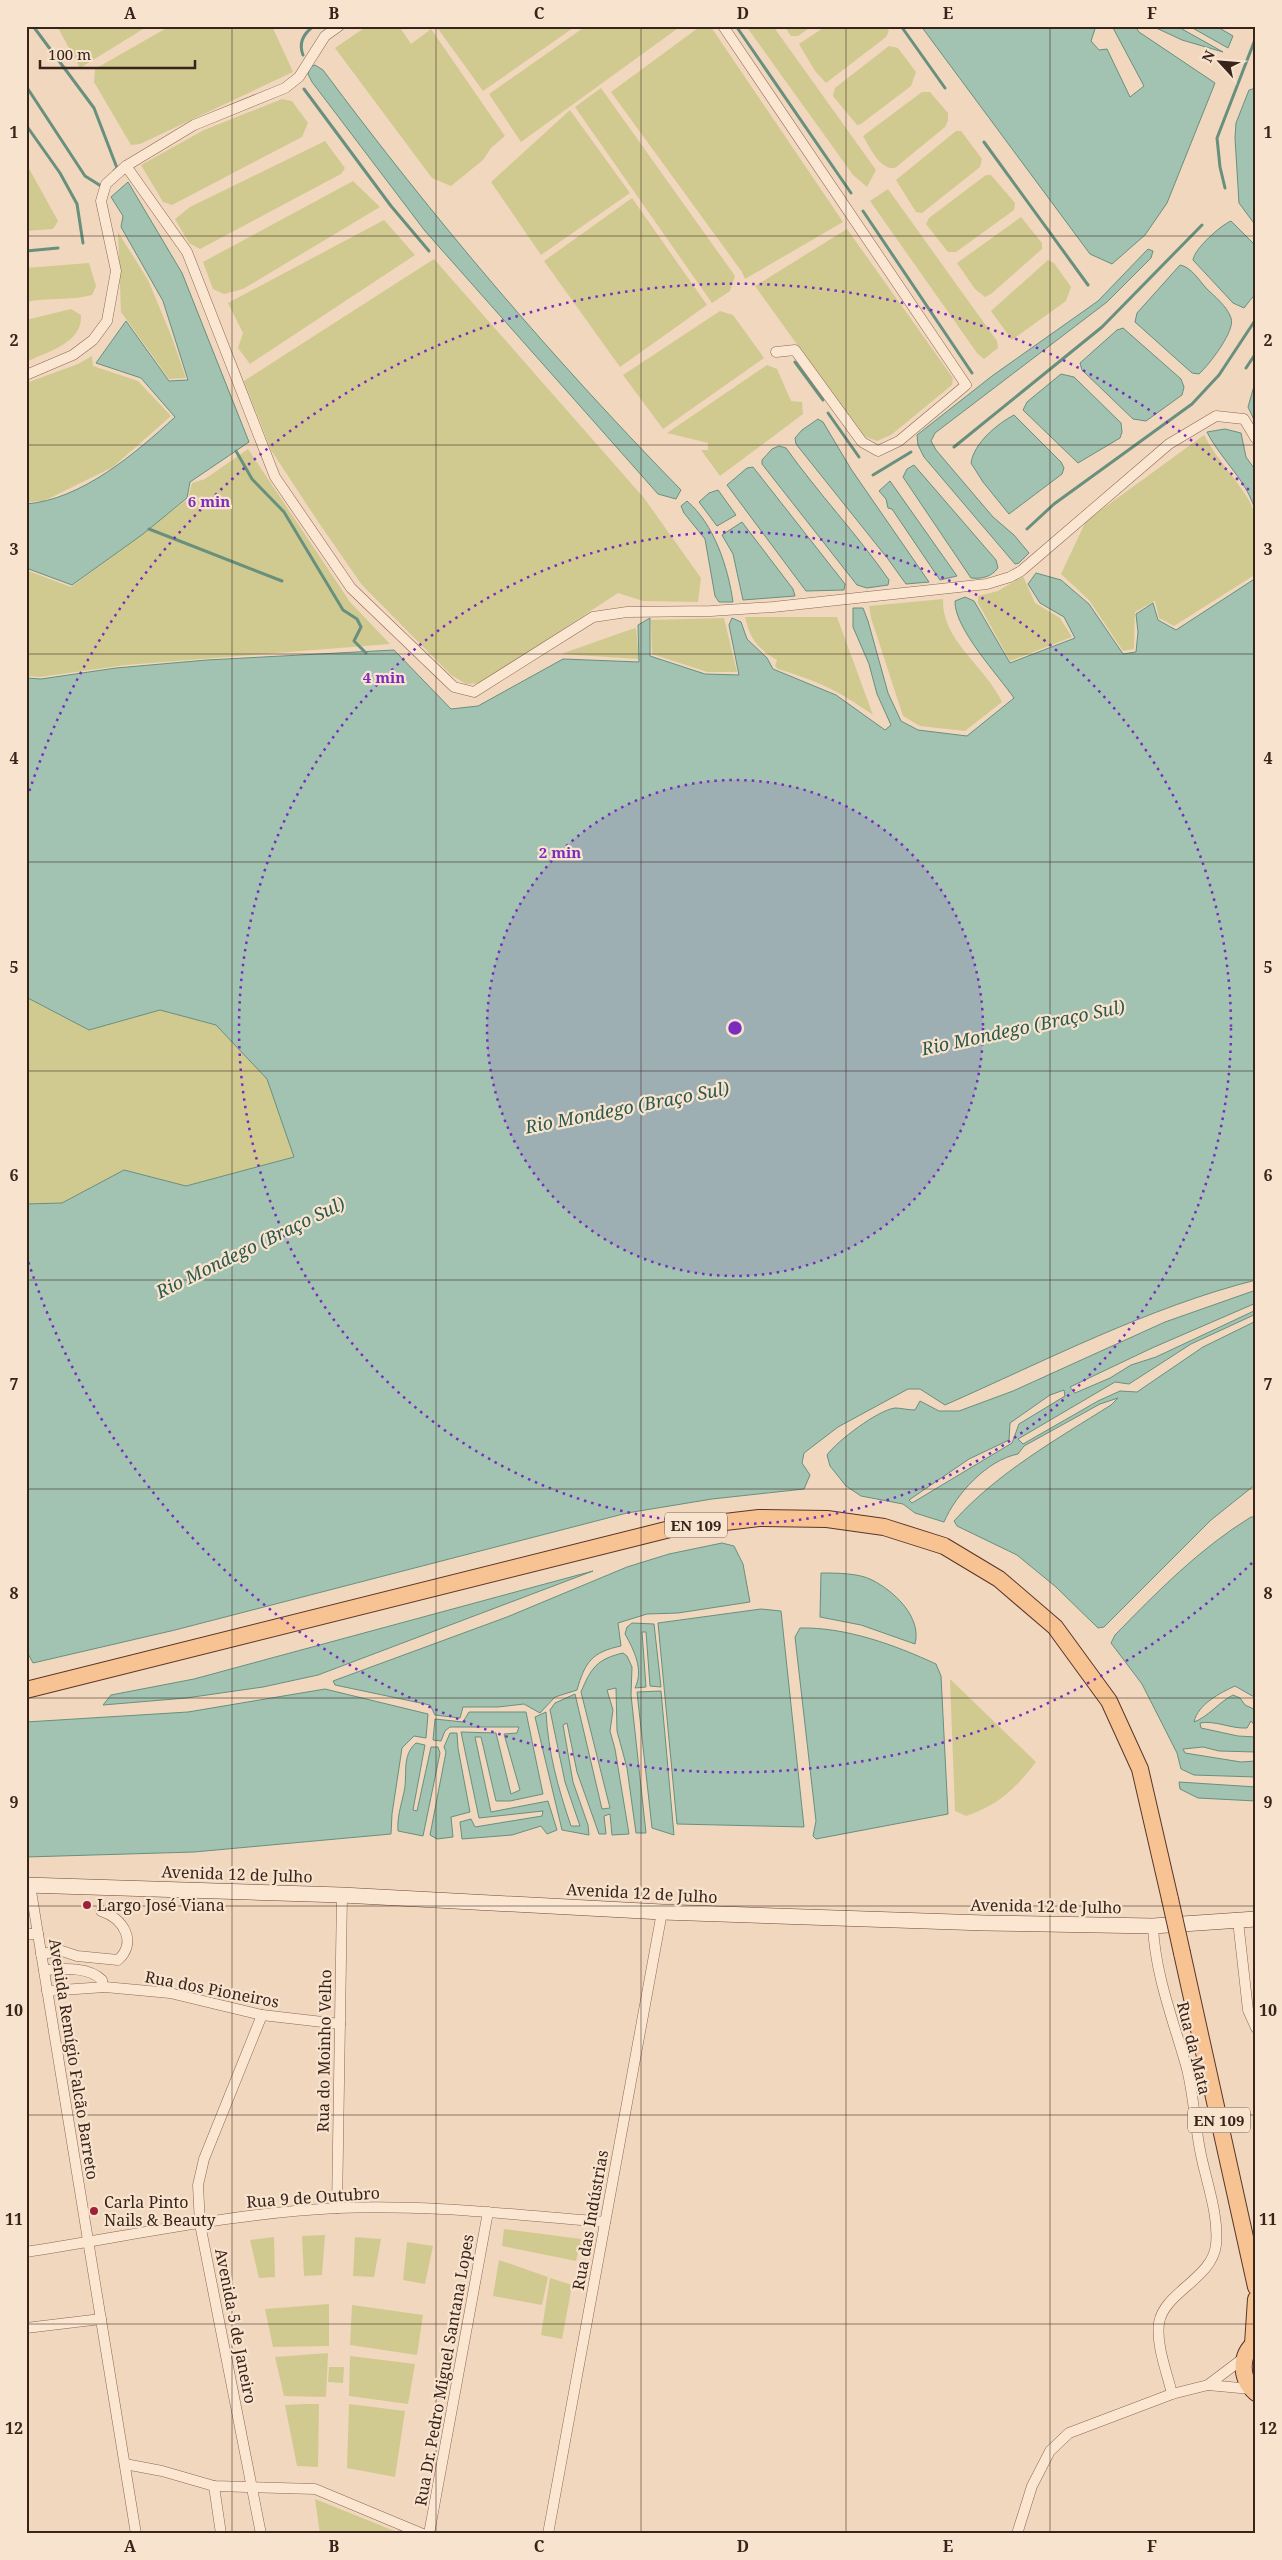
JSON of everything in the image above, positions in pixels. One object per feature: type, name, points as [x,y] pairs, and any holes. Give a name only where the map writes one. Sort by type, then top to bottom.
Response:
[{"type":"main road","name":"EN 109","points":[[26,1690],[674,1528],[760,1518],[826,1519],[884,1527],[944,1546],[999,1579],[1055,1627],[1109,1701],[1140,1768],[1256,2287]]},
{"type":"main road","name":"Avenida 12 de Julho","points":[[28,1885],[342,1895],[662,1912],[985,1923],[1153,1926],[1256,1919]]},
{"type":"main road","points":[[1253,2391],[1245,2379],[1243,2368],[1251,2348],[1256,2299]]},
{"type":"street","points":[[26,375],[73,355],[93,340],[107,321],[116,271],[101,201],[106,184],[126,166],[194,125],[285,88],[299,77],[325,36],[339,26]]},
{"type":"street","points":[[723,26],[966,385],[899,441],[878,451],[862,442],[795,350],[776,352]]},
{"type":"street","points":[[126,166],[187,252],[275,476],[351,588],[454,687],[474,692],[593,617],[627,612],[773,607],[988,584],[1021,571],[1169,444],[1216,416],[1244,419],[1256,439]]},
{"type":"street","name":"Avenida Remígio Falcão Barreto","points":[[28,1885],[48,1992],[136,2534]]},
{"type":"street","name":"Rua do Moinho Velho","points":[[337,2208],[342,1895]]},
{"type":"street","points":[[41,1954],[62,1951],[77,1956],[118,1960],[127,1950],[128,1940],[119,1922],[111,1914],[101,1911]]},
{"type":"street","name":"Rua das Indústrias","points":[[548,2534],[662,1912]]},
{"type":"street","points":[[1238,1921],[1248,2010],[1256,2028]]},
{"type":"street","name":"Rua da Mata","points":[[1153,1926],[1154,1953],[1187,2072],[1200,2150],[1217,2229],[1215,2248],[1206,2268],[1169,2304],[1159,2322],[1160,2342],[1172,2394]]},
{"type":"street","points":[[26,1934],[38,1934]]},
{"type":"street","points":[[44,1970],[63,1969],[93,1972],[102,1980],[102,1987]]},
{"type":"street","name":"Rua dos Pioneiros","points":[[48,1992],[102,1987],[170,1993],[262,2015],[340,2024]]},
{"type":"street","name":"Avenida 5 de Janeiro","points":[[261,2534],[200,2224],[198,2185],[204,2159],[262,2015]]},
{"type":"street","name":"Rua 9 de Outubro","points":[[26,2252],[266,2213],[337,2208],[395,2206],[605,2222]]},
{"type":"street","name":"Rua Dr. Pedro Miguel Santana Lopes","points":[[429,2534],[488,2212]]},
{"type":"street","points":[[26,2328],[101,2320]]},
{"type":"street","points":[[1208,2385],[1251,2348]]},
{"type":"street","points":[[1017,2534],[1032,2486],[1050,2451],[1069,2433],[1172,2394],[1208,2385],[1253,2391]]},
{"type":"street","points":[[125,2464],[162,2471],[214,2486],[315,2489],[424,2534]]},
{"type":"street","points":[[214,2486],[221,2534]]},
{"type":"shaded area","points":[[57,26],[148,26],[80,68]]},
{"type":"shaded area","points":[[170,26],[272,26],[293,72],[140,144],[131,145],[94,82],[95,69]]},
{"type":"shaded area","points":[[367,26],[399,26],[411,44],[431,29],[505,136],[491,148],[483,160],[451,186],[432,178],[335,48]]},
{"type":"shaded area","points":[[436,26],[576,26],[483,91]]},
{"type":"shaded area","points":[[586,26],[681,26],[521,142],[489,94]]},
{"type":"shaded area","points":[[746,26],[773,26],[876,170],[867,187],[853,175]]},
{"type":"shaded area","points":[[784,26],[812,26],[798,36],[791,36]]},
{"type":"shaded area","points":[[826,26],[885,26],[889,31],[886,37],[826,83],[815,71],[799,44]]},
{"type":"shaded area","points":[[711,27],[843,222],[745,279],[742,272],[611,92],[698,28]]},
{"type":"shaded area","points":[[889,46],[898,48],[916,72],[911,86],[861,124],[857,125],[833,96],[835,88]]},
{"type":"shaded area","points":[[601,88],[735,276],[730,291],[712,303],[575,107]]},
{"type":"shaded area","points":[[922,92],[930,92],[948,113],[948,121],[945,127],[895,168],[889,168],[880,162],[863,136]]},
{"type":"shaded area","points":[[282,99],[292,101],[308,123],[302,137],[172,205],[163,202],[141,165],[204,130]]},
{"type":"shaded area","points":[[570,110],[630,193],[541,255],[491,182]]},
{"type":"shaded area","points":[[956,131],[961,131],[982,159],[980,167],[922,213],[916,212],[896,180]]},
{"type":"shaded area","points":[[325,141],[345,168],[341,174],[200,249],[189,243],[175,219],[190,207]]},
{"type":"shaded area","points":[[26,163],[58,221],[53,229],[26,231]]},
{"type":"shaded area","points":[[986,175],[991,175],[1015,203],[1014,210],[956,252],[948,252],[926,224],[929,218]]},
{"type":"shaded area","points":[[353,181],[380,207],[243,289],[224,294],[213,289],[203,262]]},
{"type":"shaded area","points":[[888,189],[997,341],[998,348],[984,359],[977,353],[870,201]]},
{"type":"shaded area","points":[[632,198],[707,305],[620,367],[544,261]]},
{"type":"shaded area","points":[[1021,217],[1042,243],[1042,249],[991,294],[985,297],[975,289],[957,263]]},
{"type":"shaded area","points":[[384,220],[415,255],[250,364],[238,348],[243,333],[228,303]]},
{"type":"shaded area","points":[[847,229],[953,378],[952,385],[891,435],[877,441],[863,436],[755,286]]},
{"type":"shaded area","points":[[118,232],[148,280],[171,335],[186,378],[169,379],[121,312]]},
{"type":"shaded area","points":[[434,259],[644,498],[701,578],[698,602],[643,601],[618,593],[481,683],[466,684],[451,675],[362,585],[271,450],[244,381]]},
{"type":"shaded area","points":[[1048,260],[1054,263],[1071,287],[1066,301],[1012,340],[991,311]]},
{"type":"shaded area","points":[[89,263],[96,286],[92,295],[26,302],[26,268]]},
{"type":"shaded area","points":[[71,309],[81,315],[80,325],[76,333],[62,345],[26,362],[26,320]]},
{"type":"shaded area","points":[[720,311],[733,315],[764,358],[663,429],[623,375]]},
{"type":"shaded area","points":[[92,356],[93,366],[138,381],[171,416],[113,467],[44,501],[26,502],[26,383],[78,364]]},
{"type":"shaded area","points":[[767,365],[777,369],[791,401],[802,402],[803,414],[720,476],[701,450],[708,450],[708,443],[667,433]]},
{"type":"shaded area","points":[[1204,435],[1245,493],[1253,508],[1256,536],[1256,574],[1174,626],[1159,618],[1155,601],[1135,612],[1134,649],[1123,651],[1089,600],[1061,574],[1086,521]]},
{"type":"shaded area","points":[[248,449],[350,602],[390,644],[126,665],[40,677],[26,676],[26,570],[71,587],[188,499],[192,483],[205,479]]},
{"type":"shaded area","points":[[1023,576],[1035,603],[1060,618],[1072,637],[1010,661],[978,603],[978,596],[998,591]]},
{"type":"shaded area","points":[[943,599],[944,614],[949,627],[966,653],[995,689],[1002,702],[965,731],[920,726],[903,716],[871,618],[869,606]]},
{"type":"shaded area","points":[[745,617],[837,617],[873,715],[828,687],[778,669],[775,666],[777,660],[755,642]]},
{"type":"shaded area","points":[[724,618],[737,672],[707,672],[652,654],[651,620]]},
{"type":"shaded area","points":[[636,628],[639,659],[561,654],[629,630]]},
{"type":"shaded area","points":[[26,997],[89,1030],[160,1010],[216,1025],[267,1079],[294,1157],[186,1186],[124,1170],[62,1203],[26,1204]]},
{"type":"shaded area","points":[[950,1679],[1036,1762],[1006,1795],[988,1807],[966,1816],[955,1811]]},
{"type":"shaded area","points":[[504,2229],[581,2239],[576,2261],[502,2246]]},
{"type":"shaded area","points":[[325,2235],[322,2275],[304,2276],[302,2236]]},
{"type":"shaded area","points":[[274,2237],[275,2277],[259,2278],[250,2240]]},
{"type":"shaded area","points":[[355,2237],[381,2239],[374,2277],[353,2276]]},
{"type":"shaded area","points":[[407,2242],[433,2246],[425,2284],[403,2280]]},
{"type":"shaded area","points":[[499,2260],[548,2277],[542,2305],[493,2296]]},
{"type":"shaded area","points":[[550,2278],[572,2285],[562,2339],[541,2335]]},
{"type":"shaded area","points":[[329,2304],[329,2346],[273,2347],[265,2309]]},
{"type":"shaded area","points":[[352,2305],[423,2315],[417,2355],[350,2345]]},
{"type":"shaded area","points":[[328,2353],[326,2397],[284,2396],[275,2357]]},
{"type":"shaded area","points":[[350,2356],[415,2364],[408,2404],[349,2396]]},
{"type":"shaded area","points":[[329,2367],[344,2367],[343,2383],[328,2382]]},
{"type":"shaded area","points":[[319,2404],[318,2467],[297,2466],[285,2405]]},
{"type":"shaded area","points":[[349,2404],[405,2411],[395,2477],[347,2468]]},
{"type":"shaded area","points":[[315,2499],[397,2532],[399,2528],[409,2534],[320,2534]]},
{"type":"water","points":[[921,26],[1093,26],[1095,29],[1091,41],[1099,50],[1107,49],[1130,97],[1144,86],[1112,26],[1135,26],[1139,32],[1215,83],[1167,203],[1145,235],[1112,264],[1090,254]]},
{"type":"water","points":[[1152,26],[1183,26],[1182,29],[1223,52],[1182,40]]},
{"type":"water","points":[[1189,26],[1216,26],[1233,36],[1228,48]]},
{"type":"water","points":[[315,65],[323,70],[407,180],[495,286],[586,390],[681,490],[676,499],[658,494],[425,231],[312,82],[308,74],[310,67]]},
{"type":"water","points":[[1256,88],[1256,226],[1239,203],[1235,138],[1236,123],[1249,90]]},
{"type":"water","points":[[128,182],[182,273],[249,442],[190,482],[187,498],[143,534],[72,585],[26,568],[26,504],[47,501],[87,484],[125,459],[175,417],[141,378],[96,363],[126,321],[169,381],[188,380],[163,301],[121,227],[123,216],[111,197]]},
{"type":"water","points":[[1231,221],[1256,246],[1256,293],[1244,308],[1233,303],[1193,260],[1198,250],[1209,238]]},
{"type":"water","points":[[1148,249],[1153,251],[1151,258],[1107,302],[935,433],[931,441],[936,450],[993,517],[1014,535],[1029,553],[1019,563],[1015,564],[924,457],[918,445],[917,435],[992,376],[1098,301]]},
{"type":"water","points":[[1180,265],[1188,268],[1194,274],[1223,305],[1231,318],[1230,331],[1226,339],[1199,374],[1192,373],[1135,322],[1137,313]]},
{"type":"water","points":[[1123,328],[1181,379],[1184,387],[1182,395],[1146,421],[1133,419],[1082,370],[1080,363],[1117,330]]},
{"type":"water","points":[[1061,374],[1074,377],[1121,423],[1122,432],[1120,438],[1078,463],[1023,410],[1027,402]]},
{"type":"water","points":[[1254,386],[1256,386],[1256,424],[1248,407]]},
{"type":"water","points":[[1014,415],[1061,462],[1064,468],[1062,474],[1009,514],[983,482],[971,463],[981,441],[1001,423]]},
{"type":"water","points":[[818,419],[823,422],[851,469],[929,582],[906,584],[796,444],[795,438],[802,430]]},
{"type":"water","points":[[1225,429],[1241,433],[1246,457],[1256,471],[1256,514],[1241,481],[1207,432]]},
{"type":"water","points":[[779,446],[786,448],[864,546],[889,580],[888,585],[867,588],[857,585],[762,464],[762,460],[772,449]]},
{"type":"water","points":[[914,465],[996,560],[998,568],[992,574],[983,578],[971,578],[903,477],[907,469]]},
{"type":"water","points":[[753,467],[845,584],[844,590],[806,591],[727,485],[747,468]]},
{"type":"water","points":[[890,481],[957,576],[940,580],[892,509],[888,508],[886,499],[879,491]]},
{"type":"water","points":[[718,490],[736,515],[717,526],[699,502],[709,493]]},
{"type":"water","points":[[687,501],[705,522],[718,547],[728,575],[733,602],[719,602],[715,596],[705,539],[684,513],[681,506]]},
{"type":"water","points":[[742,522],[793,589],[795,596],[743,600],[733,554],[722,535]]},
{"type":"water","name":"Rio Mondego (Braço Sul)","points":[[1036,573],[1061,580],[1089,604],[1123,654],[1136,652],[1138,632],[1136,614],[1153,603],[1158,620],[1176,630],[1256,578],[1256,1280],[1216,1291],[1137,1320],[945,1405],[920,1389],[908,1389],[838,1427],[804,1453],[802,1463],[810,1475],[804,1489],[712,1499],[627,1513],[175,1630],[33,1663],[26,1650],[26,1204],[62,1203],[124,1170],[186,1186],[294,1157],[267,1079],[216,1025],[160,1010],[89,1030],[26,997],[26,678],[41,679],[116,668],[207,660],[394,650],[451,709],[478,706],[563,659],[639,662],[638,625],[650,618],[650,656],[705,674],[739,675],[729,625],[732,618],[741,622],[747,639],[767,658],[773,669],[836,695],[885,730],[891,725],[877,694],[869,664],[853,627],[853,608],[863,608],[888,693],[901,721],[918,730],[967,736],[1014,698],[969,637],[957,612],[955,601],[965,597],[974,601],[1010,663],[1075,638],[1064,617],[1040,603],[1028,584]]},
{"type":"water","points":[[1256,1290],[1256,1303],[1152,1348],[1070,1387],[1075,1393],[1110,1378],[1131,1365],[1156,1357],[1256,1310],[1256,1314],[1191,1344],[1129,1384],[1115,1382],[1018,1439],[1023,1444],[1098,1401],[1120,1391],[1137,1392],[1203,1347],[1256,1321],[1256,1484],[1211,1520],[1104,1627],[1098,1628],[1056,1587],[1017,1555],[957,1526],[954,1521],[989,1487],[1008,1472],[1111,1405],[1118,1398],[1100,1404],[1024,1446],[1018,1454],[1006,1457],[995,1463],[974,1480],[956,1500],[944,1522],[915,1513],[903,1504],[861,1496],[846,1486],[830,1466],[827,1455],[839,1442],[858,1427],[888,1410],[895,1408],[915,1410],[920,1401],[939,1411],[959,1411],[1013,1391],[1165,1322]],"holes":[[[1064,1390],[1065,1396],[1019,1424],[1012,1443],[912,1503],[909,1500],[969,1459],[1009,1440],[1010,1423],[1050,1395]]]},
{"type":"water","points":[[1251,1517],[1256,1517],[1256,1698],[1235,1686],[1216,1696],[1205,1705],[1196,1716],[1194,1722],[1204,1717],[1233,1695],[1240,1698],[1245,1705],[1256,1710],[1256,1727],[1251,1721],[1247,1728],[1206,1722],[1200,1723],[1201,1728],[1238,1736],[1256,1737],[1256,1752],[1219,1751],[1203,1747],[1183,1749],[1185,1753],[1241,1762],[1256,1761],[1256,1777],[1194,1775],[1181,1769],[1177,1753],[1142,1684],[1111,1643],[1115,1635],[1196,1557]]},
{"type":"water","points":[[722,1543],[734,1546],[743,1564],[750,1602],[678,1613],[647,1614],[618,1623],[621,1646],[611,1648],[596,1655],[583,1672],[577,1690],[555,1697],[540,1713],[524,1704],[498,1707],[463,1707],[460,1718],[435,1715],[430,1705],[335,1685],[333,1681],[507,1617],[627,1567],[669,1554]]},
{"type":"water","points":[[593,1571],[318,1675],[263,1687],[186,1698],[103,1705],[111,1695],[194,1679]]},
{"type":"water","points":[[821,1573],[861,1576],[872,1580],[889,1591],[910,1615],[916,1634],[915,1644],[861,1625],[820,1617]]},
{"type":"water","points":[[761,1609],[781,1611],[804,1827],[677,1824],[658,1623]]},
{"type":"water","points":[[632,1623],[654,1624],[661,1687],[650,1686],[646,1632],[642,1632],[646,1687],[635,1688],[638,1681],[637,1660],[625,1634],[627,1627]]},
{"type":"water","points":[[800,1628],[817,1628],[852,1634],[904,1650],[936,1664],[941,1676],[948,1814],[816,1839],[813,1836],[816,1821],[795,1637]]},
{"type":"water","points":[[623,1653],[627,1656],[632,1667],[631,1695],[646,1833],[636,1833],[627,1768],[617,1731],[616,1688],[607,1690],[613,1710],[610,1731],[615,1749],[629,1834],[612,1835],[610,1814],[604,1816],[606,1834],[599,1834],[577,1772],[567,1723],[563,1725],[573,1782],[588,1825],[589,1835],[562,1830],[535,1717],[546,1712],[551,1756],[562,1798],[571,1826],[580,1826],[565,1782],[550,1710],[555,1703],[575,1694],[602,1809],[610,1808],[581,1692],[596,1666],[607,1658]]},
{"type":"water","points":[[325,1689],[428,1714],[426,1738],[414,1736],[402,1748],[392,1814],[391,1834],[194,1852],[26,1857],[26,1722],[188,1712]]},
{"type":"water","points":[[661,1691],[674,1835],[652,1828],[637,1692]]},
{"type":"water","points":[[469,1712],[526,1712],[543,1794],[510,1801],[496,1801],[481,1737],[475,1737],[491,1812],[548,1801],[557,1830],[547,1834],[541,1826],[512,1835],[462,1839],[460,1822],[471,1819],[475,1827],[542,1816],[543,1811],[479,1818],[461,1732],[496,1733],[511,1794],[520,1790],[504,1734],[517,1733],[519,1727],[450,1727],[445,1731],[441,1741],[433,1740],[435,1719],[463,1722]]},
{"type":"water","points":[[450,1733],[457,1733],[470,1812],[451,1817],[453,1837],[437,1839],[430,1835],[446,1752],[444,1747]]},
{"type":"water","points":[[416,1743],[425,1745],[413,1810],[417,1811],[431,1747],[438,1747],[440,1753],[423,1836],[398,1831],[408,1754]]},
{"type":"water","points":[[1179,1782],[1256,1787],[1256,1801],[1198,1798],[1180,1789]]},
{"type":"waterway","points":[[33,26],[94,108],[117,168],[114,171]]},
{"type":"waterway","points":[[303,55],[301,46],[303,38],[314,26]]},
{"type":"waterway","points":[[736,26],[851,193]]},
{"type":"waterway","points":[[901,26],[945,88]]},
{"type":"waterway","points":[[1225,188],[1220,167],[1217,138],[1256,37]]},
{"type":"waterway","points":[[26,86],[85,176],[101,186],[103,183]]},
{"type":"waterway","points":[[304,89],[391,206],[429,251]]},
{"type":"waterway","points":[[26,125],[60,173],[77,204],[83,243]]},
{"type":"waterway","points":[[984,142],[1088,285]]},
{"type":"waterway","points":[[863,211],[972,373]]},
{"type":"waterway","points":[[954,447],[1102,327],[1202,225]]},
{"type":"waterway","points":[[26,251],[58,248]]},
{"type":"waterway","points":[[1027,529],[1054,504],[1192,404],[1219,375],[1256,319]]},
{"type":"waterway","points":[[1246,368],[1256,353]]},
{"type":"waterway","points":[[795,362],[823,400]]},
{"type":"waterway","points":[[828,413],[859,457]]},
{"type":"waterway","points":[[236,451],[252,479],[284,512],[343,610],[357,619],[361,627],[354,641],[366,653]]},
{"type":"waterway","points":[[873,475],[911,452]]},
{"type":"waterway","points":[[149,529],[282,581]]},
{"type":"place","name":"Largo José Viana","points":[[87,1905]]},
{"type":"place","name":"Carla Pinto Nails & Beauty","points":[[94,2211]]}]
